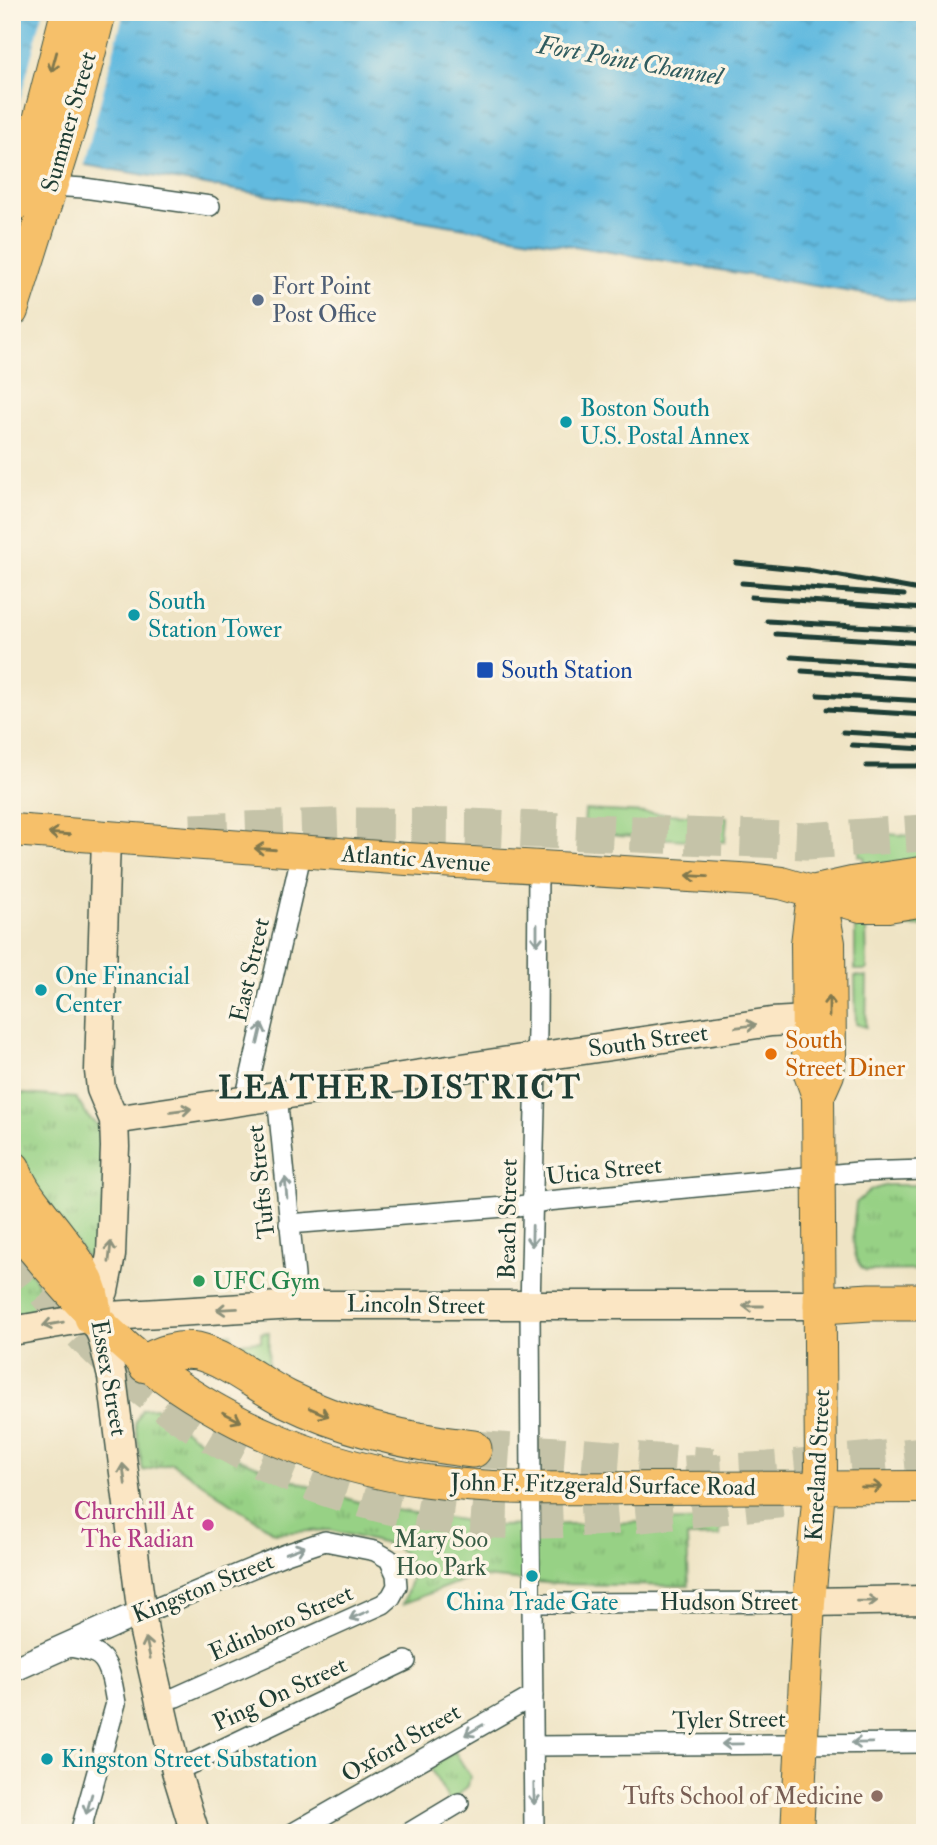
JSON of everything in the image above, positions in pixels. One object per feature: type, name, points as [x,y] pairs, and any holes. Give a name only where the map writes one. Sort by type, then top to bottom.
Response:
[{"type":"highway","points":[[818,893],[925,875]]},
{"type":"highway","points":[[12,1169],[20,1188],[85,1277],[92,1300],[93,1317]]},
{"type":"highway","points":[[822,1305],[925,1302]]},
{"type":"highway","points":[[146,1364],[160,1355],[185,1350],[196,1351],[218,1360],[287,1399],[352,1426],[403,1439],[473,1449]]},
{"type":"main road","name":"Summer Street","points":[[12,311],[30,182],[67,12]]},
{"type":"main road","name":"Summer Street","points":[[30,182],[100,12]]},
{"type":"main road","name":"Atlantic Avenue","points":[[12,830],[765,881],[865,906],[897,905],[925,900]]},
{"type":"main road","name":"Essex Street","points":[[106,837],[99,1072],[102,1089],[114,1120],[111,1255],[104,1291],[93,1317],[107,1351],[142,1615],[176,1771],[195,1833]]},
{"type":"main road","name":"Kneeland Street","points":[[797,1833],[808,1602],[820,1487],[822,1305],[818,1096],[809,1066],[807,1020],[808,934],[811,911],[818,893]]},
{"type":"main road","name":"Kneeland Street","points":[[818,893],[829,943],[830,1048],[828,1074],[818,1096]]},
{"type":"main road","name":"South Street","points":[[114,1120],[771,1022],[807,1020]]},
{"type":"main road","name":"John F. Fitzgerald Surface Road","points":[[12,1223],[93,1317],[146,1364],[218,1410],[317,1455],[381,1473],[426,1481],[531,1489],[925,1487]]},
{"type":"main road","name":"Lincoln Street","points":[[12,1331],[93,1317],[295,1305],[822,1305]]},
{"type":"main road","points":[[118,1423],[125,1390],[133,1376],[146,1364]]},
{"type":"main road","name":"Hudson Street","points":[[808,1602],[925,1600]]},
{"type":"street","points":[[30,182],[210,206]]},
{"type":"street","name":"East Street","points":[[245,1100],[302,851]]},
{"type":"street","name":"Beach Street","points":[[534,1833],[530,1306],[538,867]]},
{"type":"street","name":"Tufts Street","points":[[277,1096],[295,1276],[295,1305]]},
{"type":"street","name":"Utica Street","points":[[289,1224],[819,1176],[925,1170]]},
{"type":"street","name":"Kingston Street","points":[[12,1670],[286,1554],[325,1541],[380,1553],[389,1559],[394,1567]]},
{"type":"street","name":"Edinboro Street","points":[[159,1701],[176,1697],[383,1604],[397,1586],[394,1567]]},
{"type":"street","name":"Hudson Street","points":[[532,1603],[808,1602]]},
{"type":"street","points":[[65,1646],[96,1653],[101,1657],[113,1683],[116,1703],[80,1833]]},
{"type":"street","name":"Ping On Street","points":[[176,1771],[406,1661]]},
{"type":"street","name":"Oxford Street","points":[[293,1833],[533,1696]]},
{"type":"street","name":"Tyler Street","points":[[533,1746],[925,1743]]},
{"type":"street","points":[[408,1833],[459,1803]]},
{"type":"green space","points":[[585,810],[727,817],[725,842],[617,836],[584,829]]},
{"type":"green space","points":[[861,832],[925,837],[925,863],[864,870],[864,857],[859,856]]},
{"type":"green space","points":[[925,910],[925,926],[866,927],[867,970],[855,970],[855,926],[861,925],[861,916]]},
{"type":"green space","points":[[855,976],[867,977],[866,1027],[856,1024]]},
{"type":"green space","points":[[12,1093],[76,1098],[88,1117],[103,1129],[103,1220],[97,1254],[91,1263],[21,1170],[12,1140],[17,1137],[12,1129]]},
{"type":"green space","points":[[887,1185],[925,1185],[925,1270],[866,1271],[860,1266],[854,1249],[856,1203],[871,1190]]},
{"type":"green space","points":[[12,1250],[35,1280],[41,1298],[38,1306],[12,1317]]},
{"type":"green space","points":[[269,1332],[268,1375],[215,1345],[215,1334],[232,1333],[233,1343],[261,1341],[261,1333]]},
{"type":"green space","name":"Mary Soo Hoo Park","points":[[156,1408],[193,1436],[240,1459],[316,1489],[375,1507],[500,1526],[721,1520],[720,1536],[687,1537],[689,1586],[557,1584],[473,1576],[403,1604],[411,1580],[408,1557],[394,1546],[329,1530],[275,1533],[172,1463],[143,1471],[135,1424],[142,1409]]},
{"type":"green space","points":[[455,1752],[470,1776],[468,1786],[450,1802],[429,1766]]},
{"type":"water","name":"Fort Point Channel","points":[[12,12],[925,12],[925,304],[12,153]]},
{"type":"pier","points":[[43,12],[124,12],[83,168],[12,156],[12,130]]},
{"type":"tunnel","points":[[191,832],[355,826],[469,827],[806,841],[925,833]]},
{"type":"tunnel","points":[[12,1248],[79,1330],[131,1378],[176,1412],[224,1442],[274,1467],[327,1488],[381,1504],[436,1515],[492,1520],[606,1517],[797,1498]]},
{"type":"tunnel","points":[[473,1449],[713,1466]]},
{"type":"tunnel","points":[[685,1474],[769,1470],[925,1455]]},
{"type":"railway","points":[[736,563],[807,570],[925,591]]},
{"type":"railway","points":[[742,583],[904,595]]},
{"type":"railway","points":[[751,597],[925,609]]},
{"type":"railway","points":[[767,621],[925,630]]},
{"type":"railway","points":[[776,634],[925,643]]},
{"type":"railway","points":[[792,657],[925,666]]},
{"type":"railway","points":[[802,671],[925,679]]},
{"type":"railway","points":[[818,695],[925,701]]},
{"type":"railway","points":[[827,709],[925,715]]},
{"type":"railway","points":[[843,732],[925,737]]},
{"type":"railway","points":[[852,745],[925,749]]},
{"type":"railway","points":[[867,766],[925,766]]},
{"type":"place","name":"Fort Point Post Office","points":[[258,300]]},
{"type":"place","name":"Boston South U.S. Postal Annex","points":[[566,422]]},
{"type":"place","name":"South Station Tower","points":[[134,615]]},
{"type":"place","name":"South Station","points":[[485,670]]},
{"type":"place","name":"One Financial Center","points":[[41,990]]},
{"type":"place","name":"South Street Diner","points":[[771,1054]]},
{"type":"place","name":"UFC Gym","points":[[199,1281]]},
{"type":"place","name":"Churchill At The Radian","points":[[208,1525]]},
{"type":"place","name":"China Trade Gate","points":[[532,1576]]},
{"type":"place","name":"Kingston Street Substation","points":[[47,1759]]},
{"type":"place","name":"Tufts School of Medicine","points":[[877,1796]]},
{"type":"district","name":"LEATHER DISTRICT","points":[[400,1088]]}]
